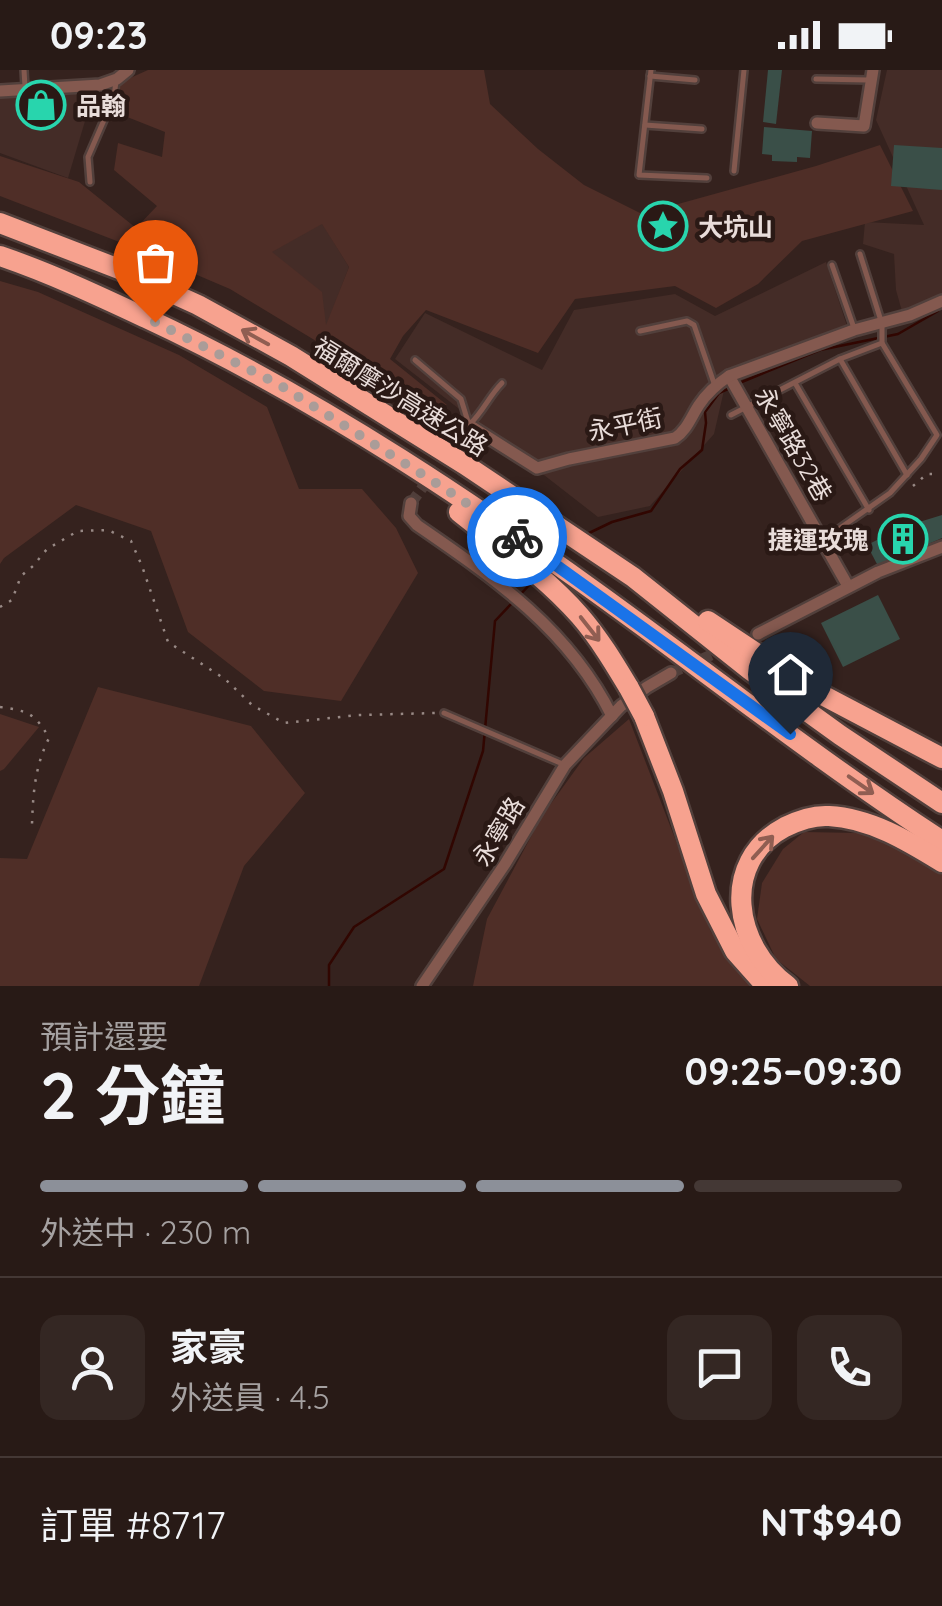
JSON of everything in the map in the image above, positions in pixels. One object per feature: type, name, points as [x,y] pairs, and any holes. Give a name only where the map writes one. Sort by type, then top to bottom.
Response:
[{"type":"highway","name":"福爾摩沙高速公路","points":[[0,222],[119,269],[291,356],[633,576],[750,670],[942,803]]},
{"type":"highway","points":[[0,256],[98,296],[278,384],[942,842]]},
{"type":"highway","points":[[545,568],[607,651],[621,703],[644,716],[706,894],[735,951],[766,986]]},
{"type":"highway","points":[[633,576],[809,688],[942,755]]},
{"type":"highway","points":[[788,986],[764,964],[748,937],[741,914],[748,864],[763,843],[804,818],[828,816],[860,821],[901,837],[942,862]]},
{"type":"street","points":[[0,91],[100,85],[128,70]]},
{"type":"street","points":[[817,123],[864,126],[872,75]]},
{"type":"street","name":"永平街","points":[[469,425],[537,468],[675,438],[700,403],[729,376],[942,301]]},
{"type":"street","name":"永寧路32巷","points":[[729,376],[848,586]]},
{"type":"street","points":[[411,504],[409,516],[523,601],[553,630],[598,688],[621,703]]},
{"type":"street","points":[[758,634],[848,586],[942,547]]},
{"type":"street","name":"永寧路","points":[[422,984],[506,864],[565,765],[621,703],[671,673]]},
{"type":"lane","points":[[24,70],[25,89]]},
{"type":"lane","points":[[734,170],[744,70]]},
{"type":"lane","points":[[695,80],[651,73],[639,175],[707,178]]},
{"type":"lane","points":[[816,79],[872,75]]},
{"type":"lane","points":[[90,182],[88,156],[114,98],[117,79]]},
{"type":"lane","points":[[644,125],[702,129]]},
{"type":"lane","points":[[823,540],[890,494],[937,435],[882,343],[882,324],[860,254]]},
{"type":"lane","points":[[832,265],[854,330]]},
{"type":"lane","points":[[640,331],[686,321],[694,324],[715,386]]},
{"type":"lane","points":[[731,415],[840,359],[882,343]]},
{"type":"lane","points":[[840,359],[907,475]]},
{"type":"lane","points":[[415,360],[461,400],[469,425],[502,383]]},
{"type":"lane","points":[[795,383],[869,510]]},
{"type":"lane","points":[[444,713],[565,765]]},
{"type":"path","points":[[913,486],[932,474]]},
{"type":"path","points":[[0,606],[12,600],[21,576],[47,548],[78,531],[108,530],[131,541],[168,642],[224,679],[252,705],[284,723],[358,715],[444,713]]},
{"type":"path","points":[[0,706],[28,712],[40,721],[49,738],[40,756],[33,790],[32,824]]},
{"type":"shaded area","points":[[148,70],[484,70],[490,104],[538,149],[584,185],[642,214],[880,145],[913,211],[802,241],[758,284],[716,308],[675,286],[575,299],[538,353],[426,310],[403,336],[390,359],[447,405],[422,405],[230,289],[0,196],[0,156],[79,182],[136,228],[157,206],[114,170],[118,143],[162,157],[165,132],[97,105],[119,83]],"holes":[[[322,224],[349,267],[326,325],[322,292],[272,252]]]},
{"type":"shaded area","points":[[887,70],[942,70],[942,307],[905,322],[896,290],[894,254],[863,244],[865,222],[924,225],[876,120]]},
{"type":"shaded area","points":[[94,91],[68,178],[0,153],[0,98]]},
{"type":"shaded area","points":[[322,223],[349,267],[326,327],[271,252]]},
{"type":"shaded area","points":[[826,262],[851,338],[725,386],[714,434],[650,506],[598,517],[395,359],[425,313],[542,370],[574,310],[675,294],[715,316]]},
{"type":"shaded area","points":[[0,281],[38,292],[179,355],[267,407],[299,489],[362,489],[396,528],[418,573],[341,701],[264,691],[188,632],[151,531],[76,505],[0,564]]},
{"type":"shaded area","points":[[98,687],[251,726],[305,793],[244,866],[199,986],[0,986],[0,858],[27,859]]},
{"type":"shaded area","points":[[0,714],[39,727],[0,771]]},
{"type":"shaded area","points":[[629,719],[711,932],[759,986],[473,986],[487,919],[542,816],[584,758]]},
{"type":"shaded area","points":[[804,832],[859,833],[894,844],[942,871],[942,986],[810,986],[776,959],[757,919],[762,883],[783,849]]},
{"type":"building","points":[[768,70],[782,70],[776,124],[763,122]]},
{"type":"building","points":[[764,127],[812,131],[810,158],[772,161],[772,155],[762,154]]},
{"type":"building","points":[[894,145],[942,148],[942,190],[891,186]]},
{"type":"building","name":"捷運玫瑰","points":[[942,515],[942,538],[878,566],[867,545],[903,527]]},
{"type":"building","points":[[878,595],[900,639],[843,667],[821,623]]},
{"type":"waterway","points":[[737,384],[820,350],[898,334],[938,311]]},
{"type":"waterway","points":[[587,534],[651,511],[680,469],[702,450],[705,412],[719,393],[730,388]]},
{"type":"waterway","points":[[518,597],[533,581]]},
{"type":"waterway","points":[[329,986],[329,965],[354,927],[444,869],[483,751],[495,621],[512,603]]},
{"type":"tunnel","points":[[411,503],[469,425]]},
{"type":"tunnel","points":[[671,673],[727,648]]},
{"type":"way so far","points":[[155,322],[278,384],[517,537]]},
{"type":"place","name":"品翰","points":[[41,105]]},
{"type":"place","name":"大坑山","points":[[663,226]]},
{"type":"place","name":"捷運玫瑰","points":[[903,539]]},
{"type":"route","points":[[517,537],[790,734]]}]
